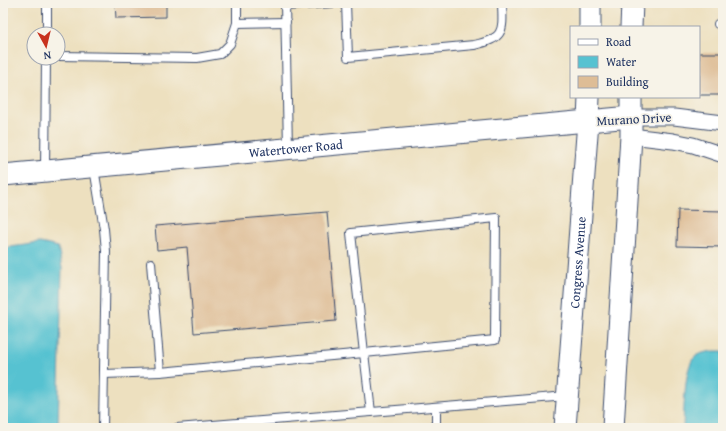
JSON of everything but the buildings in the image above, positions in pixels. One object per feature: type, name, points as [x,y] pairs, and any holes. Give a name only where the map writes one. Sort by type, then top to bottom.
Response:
[{"type":"street","points":[[590,3],[590,26]]},
{"type":"street","points":[[631,26],[632,3]]},
{"type":"street","name":"Congress Avenue","points":[[565,428],[589,98]]},
{"type":"street","points":[[613,428],[631,117]]},
{"type":"street","name":"Murano Drive","points":[[588,121],[631,117],[674,117],[723,123]]},
{"type":"street","name":"Murano Drive","points":[[631,117],[693,145],[723,155]]},
{"type":"street","name":"Watertower Road","points":[[3,176],[588,121]]},
{"type":"lane","points":[[47,3],[47,26]]},
{"type":"lane","points":[[66,56],[197,58],[220,54],[230,44],[237,23],[237,3]]},
{"type":"lane","points":[[288,149],[285,4],[333,3]]},
{"type":"lane","points":[[346,3],[348,57],[474,45],[487,42],[498,36],[502,26],[502,3]]},
{"type":"lane","points":[[237,23],[286,22]]},
{"type":"lane","points":[[45,172],[46,66]]},
{"type":"lane","points":[[94,167],[104,228],[106,251],[103,428]]},
{"type":"lane","points":[[104,374],[160,372],[364,353],[495,340],[496,218],[351,233],[364,353],[371,412]]},
{"type":"lane","points":[[151,263],[160,372]]},
{"type":"lane","points":[[177,428],[567,396]]},
{"type":"lane","points":[[436,407],[436,428]]},
{"type":"water","points":[[40,243],[58,247],[62,268],[58,428],[3,428],[3,248]]},
{"type":"water","points":[[723,351],[723,428],[683,428],[686,381],[691,363],[698,355],[705,352]]}]
